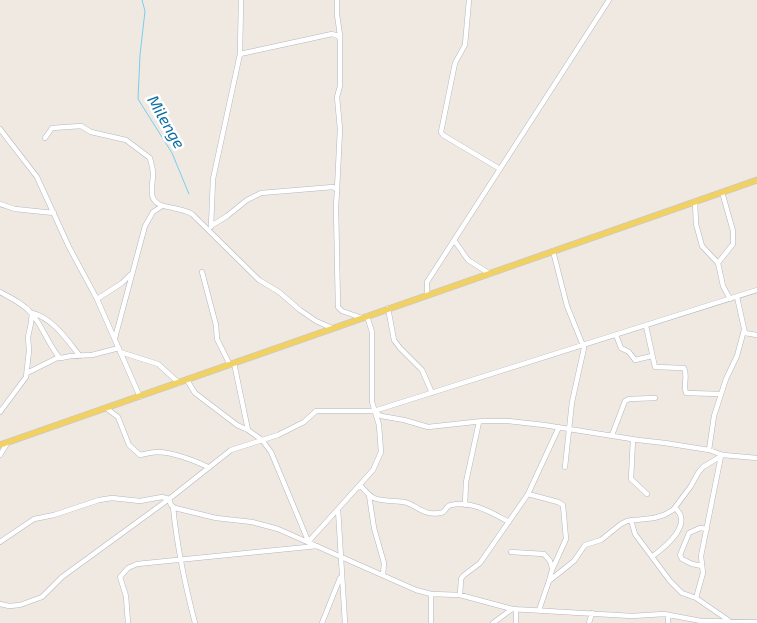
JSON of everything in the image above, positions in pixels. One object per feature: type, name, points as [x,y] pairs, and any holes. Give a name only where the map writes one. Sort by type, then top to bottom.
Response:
[{"type":"main road","points":[[0,445],[757,180]]},
{"type":"street","points":[[211,229],[213,179],[240,54],[241,0]]},
{"type":"street","points":[[309,542],[373,470],[381,452],[379,425],[372,397],[372,332],[364,317],[342,312],[338,307],[336,216],[340,128],[337,97],[340,86],[340,40],[337,0]]},
{"type":"street","points":[[469,0],[465,45],[455,63],[441,132],[500,169]]},
{"type":"street","points":[[426,295],[427,282],[609,0]]},
{"type":"street","points":[[240,54],[332,34],[338,36],[340,40]]},
{"type":"street","points":[[45,138],[52,128],[79,125],[90,132],[131,142],[150,158],[153,176],[152,196],[155,201],[162,206],[189,212],[211,229],[259,280],[279,292],[316,321],[332,328]]},
{"type":"street","points":[[0,129],[37,177],[69,247],[97,299],[140,397]]},
{"type":"street","points":[[211,229],[247,200],[261,193],[330,186],[337,190]]},
{"type":"street","points":[[718,263],[734,244],[722,192]]},
{"type":"street","points":[[695,201],[696,224],[702,246],[718,263],[723,286],[730,299]]},
{"type":"street","points":[[0,204],[15,209],[54,213]]},
{"type":"street","points":[[115,338],[146,226],[153,212],[162,206]]},
{"type":"street","points":[[454,240],[468,260],[490,274]]},
{"type":"street","points":[[553,251],[567,306],[582,346],[583,357],[572,402],[565,466]]},
{"type":"street","points":[[97,299],[122,283],[132,272]]},
{"type":"street","points":[[202,272],[216,325],[217,339],[232,364],[248,430]]},
{"type":"street","points":[[0,604],[9,606],[20,605],[42,597],[62,577],[169,499],[231,450],[278,436],[304,422],[316,411],[374,411],[757,290]]},
{"type":"street","points":[[0,292],[18,302],[32,314],[59,357]]},
{"type":"street","points":[[709,450],[712,424],[720,394],[737,356],[744,330],[737,297]]},
{"type":"street","points":[[388,308],[394,340],[422,370],[432,393]]},
{"type":"street","points":[[32,314],[41,317],[57,329],[80,356]]},
{"type":"street","points":[[0,412],[27,374],[28,337],[32,323],[32,314]]},
{"type":"street","points":[[646,326],[654,367],[682,367],[686,369],[686,393],[720,394]]},
{"type":"street","points":[[744,330],[747,334],[757,335]]},
{"type":"street","points":[[616,335],[621,348],[629,352],[635,360],[652,356]]},
{"type":"street","points":[[27,374],[59,357],[99,354],[120,350],[158,364],[179,383]]},
{"type":"street","points":[[187,380],[196,393],[214,408],[262,440],[271,452],[309,542]]},
{"type":"street","points":[[612,435],[625,401],[629,399],[655,398]]},
{"type":"street","points":[[106,408],[118,417],[129,445],[140,456],[157,452],[173,454],[208,467]]},
{"type":"street","points":[[374,411],[381,416],[428,427],[479,422],[508,422],[569,428],[709,450],[722,456],[757,458]]},
{"type":"street","points":[[465,505],[466,482],[479,422]]},
{"type":"street","points":[[460,595],[463,576],[480,563],[528,494],[559,428]]},
{"type":"street","points":[[633,439],[631,479],[647,494]]},
{"type":"street","points":[[0,455],[8,442]]},
{"type":"street","points":[[549,581],[566,569],[589,543],[601,540],[620,524],[631,520],[659,517],[674,508],[691,486],[698,473],[708,464],[722,456]]},
{"type":"street","points":[[696,598],[703,573],[701,556],[722,456]]},
{"type":"street","points":[[360,485],[369,495],[381,500],[406,502],[424,512],[440,513],[444,512],[446,507],[452,504],[465,505],[479,507],[509,522]]},
{"type":"street","points":[[528,494],[563,505],[566,539],[552,570],[539,610]]},
{"type":"street","points":[[369,495],[374,528],[384,563],[383,576]]},
{"type":"street","points":[[0,542],[34,520],[99,500],[119,498],[140,501],[162,497],[169,499],[173,507],[181,559],[195,623]]},
{"type":"street","points":[[173,507],[216,518],[266,525],[416,590],[431,594],[460,595],[514,609],[632,616],[668,615],[696,620],[757,622]]},
{"type":"street","points":[[653,556],[670,542],[680,525],[679,513],[674,508]]},
{"type":"street","points":[[338,509],[345,623]]},
{"type":"street","points":[[631,520],[635,534],[677,588],[682,593],[696,598],[729,621]]},
{"type":"street","points":[[702,566],[682,559],[680,555],[689,533],[700,528],[707,529]]},
{"type":"street","points":[[128,623],[128,603],[125,589],[120,579],[121,575],[130,566],[181,559],[318,546]]},
{"type":"street","points":[[511,552],[544,554],[550,561],[552,570]]},
{"type":"street","points":[[322,623],[341,576]]},
{"type":"street","points":[[431,594],[431,623]]},
{"type":"street","points":[[493,623],[514,609]]},
{"type":"street","points":[[514,609],[516,623]]},
{"type":"street","points":[[589,623],[592,613]]},
{"type":"street","points":[[668,615],[668,623]]},
{"type":"street","points":[[632,616],[633,623]]},
{"type":"waterway","name":"Milenge","points":[[142,0],[145,11],[138,99],[172,153],[189,194]]}]
